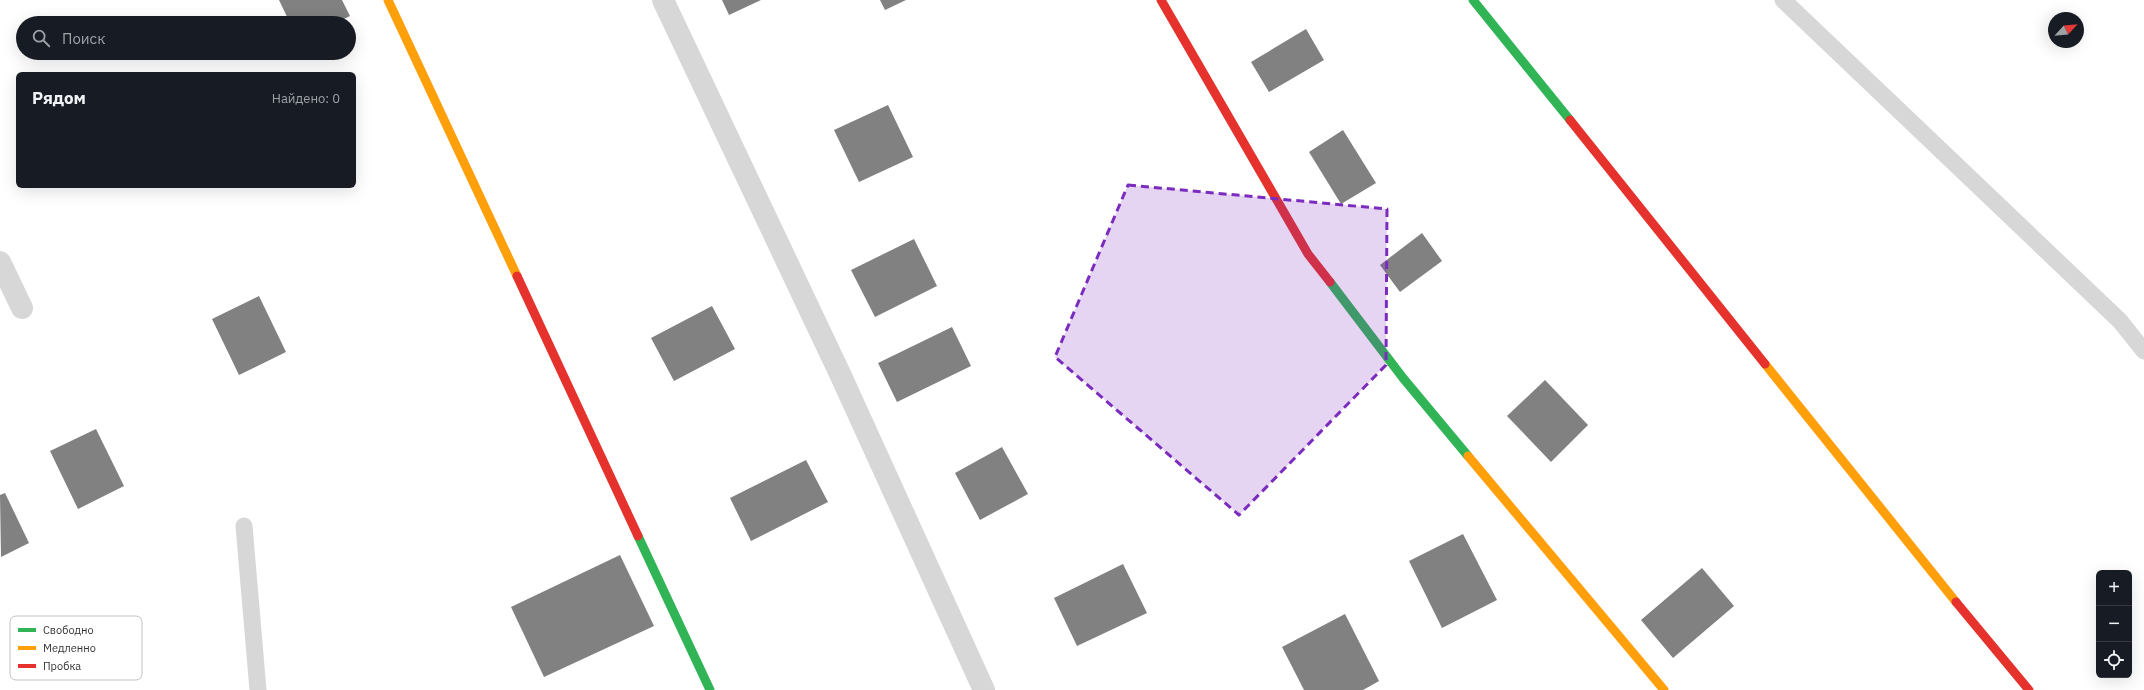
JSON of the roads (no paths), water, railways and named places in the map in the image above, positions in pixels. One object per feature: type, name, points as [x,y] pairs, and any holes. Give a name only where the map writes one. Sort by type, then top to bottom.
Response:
[{"type":"street","points":[[388,0],[710,690]]},
{"type":"street","points":[[663,0],[841,376],[984,690]]},
{"type":"street","points":[[1161,0],[1308,254],[1403,378],[1664,690]]},
{"type":"street","points":[[1473,0],[1958,605],[2029,690]]},
{"type":"street","points":[[0,262],[22,308]]},
{"type":"lane","points":[[1783,0],[2120,321],[2144,351]]},
{"type":"lane","points":[[244,526],[258,690]]}]
